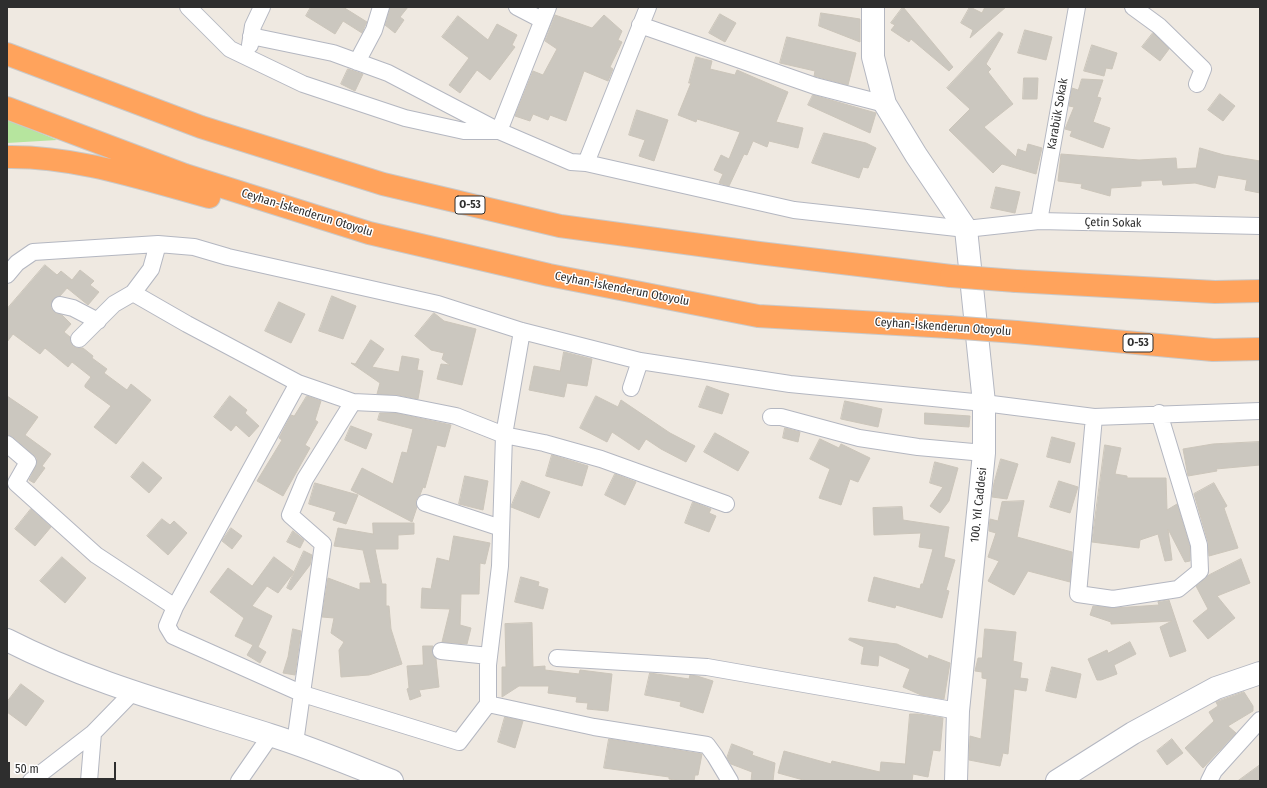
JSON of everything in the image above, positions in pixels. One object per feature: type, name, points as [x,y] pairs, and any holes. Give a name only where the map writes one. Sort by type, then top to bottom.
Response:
[{"type":"highway","name":"O-53","points":[[7,54],[202,127],[383,184],[560,226],[759,253],[951,276],[1215,292],[1260,291]]},
{"type":"highway","name":"Ceyhan-İskenderun Otoyolu","points":[[7,108],[185,175],[369,233],[549,275],[758,316],[1016,332],[1213,350],[1260,349]]},
{"type":"highway","points":[[7,157],[23,156],[86,164],[370,241],[549,275]]},
{"type":"street","points":[[188,7],[230,49],[303,84],[405,118],[464,131],[499,132],[545,13],[517,7]]},
{"type":"street","points":[[248,58],[253,26],[262,7]]},
{"type":"street","points":[[357,62],[374,30],[381,7]]},
{"type":"street","points":[[586,163],[648,7]]},
{"type":"street","points":[[873,7],[873,57],[885,104],[916,155],[966,229]]},
{"type":"street","name":"Karabük Sokak","points":[[1039,221],[1077,7]]},
{"type":"street","points":[[1132,7],[1159,26],[1203,69],[1197,84]]},
{"type":"street","points":[[640,25],[815,86],[885,104]]},
{"type":"street","name":"Çetin Sokak","points":[[251,36],[333,53],[388,73],[499,132],[571,162],[586,163],[794,210],[966,229],[1039,221],[1260,226]]},
{"type":"street","name":"100. Yıl Caddesi","points":[[956,781],[958,711],[984,453],[984,403],[966,229]]},
{"type":"street","points":[[79,339],[114,304],[133,293],[150,269],[158,244]]},
{"type":"street","points":[[7,275],[16,263],[33,252],[158,244],[194,247],[228,257],[438,304],[522,331],[640,361],[790,384],[984,403],[1094,417],[1159,413],[1260,411]]},
{"type":"street","points":[[133,293],[298,383],[353,402],[396,404],[456,416],[504,435],[544,443],[601,459],[726,504]]},
{"type":"street","points":[[60,305],[73,308],[98,321]]},
{"type":"street","points":[[298,383],[175,607],[167,626],[172,636],[303,694],[459,742],[488,704],[489,656],[500,566],[504,435],[522,331]]},
{"type":"street","points":[[631,388],[640,361]]},
{"type":"street","points":[[295,743],[323,544],[290,515],[305,479],[353,402]]},
{"type":"street","points":[[1094,417],[1078,594],[1113,599],[1178,589],[1200,571],[1198,545],[1159,413]]},
{"type":"street","points":[[771,417],[781,417],[859,438],[918,447],[984,453]]},
{"type":"street","points":[[7,444],[28,462],[16,483],[64,529],[96,555],[175,607]]},
{"type":"street","points":[[425,503],[501,528]]},
{"type":"street","points":[[7,640],[48,661],[133,692],[295,743],[382,779]]},
{"type":"street","points":[[441,651],[489,656]]},
{"type":"street","points":[[557,658],[707,668],[958,711]]},
{"type":"street","points":[[1057,781],[1133,733],[1209,692],[1260,673]]},
{"type":"street","points":[[31,781],[92,732],[133,692]]},
{"type":"street","points":[[488,704],[594,727],[707,745],[716,756],[730,781]]},
{"type":"street","points":[[1209,781],[1214,771],[1260,720]]},
{"type":"street","points":[[89,781],[92,732]]},
{"type":"street","points":[[239,781],[271,735]]},
{"type":"green space","points":[[7,119],[57,140],[7,143]]},
{"type":"building","points":[[311,7],[343,7],[367,22],[362,33],[343,21],[335,34],[306,16]]},
{"type":"building","points":[[390,7],[408,7],[400,17],[404,20],[395,33],[385,25]]},
{"type":"building","points":[[903,7],[953,67],[949,71],[911,39],[909,42],[891,30],[895,25],[891,23]]},
{"type":"building","points":[[970,7],[982,13],[985,7],[1006,7],[970,38],[973,30],[961,23]]},
{"type":"building","points":[[821,13],[860,19],[860,42],[819,26]]},
{"type":"building","points":[[720,14],[736,23],[725,42],[709,33]]},
{"type":"building","points":[[555,15],[592,28],[604,15],[622,31],[618,40],[622,42],[610,67],[613,69],[608,81],[584,71],[566,121],[550,115],[548,120],[533,114],[530,121],[515,116],[533,71],[543,75],[557,49],[545,41]]},
{"type":"building","points":[[458,16],[488,40],[497,24],[517,35],[512,45],[515,47],[490,80],[477,70],[460,93],[449,85],[469,58],[442,37]]},
{"type":"building","points":[[1025,30],[1052,37],[1046,60],[1018,53]]},
{"type":"building","points":[[999,32],[1003,34],[986,64],[991,69],[988,72],[1013,104],[984,127],[1016,157],[1018,149],[1026,152],[1028,144],[1042,148],[1036,174],[1002,164],[993,173],[949,130],[970,109],[947,88]]},
{"type":"building","points":[[1153,33],[1169,49],[1160,61],[1142,47]]},
{"type":"building","points":[[787,37],[856,53],[848,85],[814,76],[815,71],[780,63]]},
{"type":"building","points":[[1092,45],[1117,53],[1112,69],[1106,68],[1104,76],[1084,71]]},
{"type":"building","points":[[696,57],[712,61],[710,69],[735,75],[737,70],[788,92],[776,122],[803,128],[798,148],[769,141],[767,147],[753,141],[747,155],[744,154],[729,186],[719,183],[723,174],[714,170],[721,155],[729,159],[740,132],[697,119],[696,122],[678,115],[691,83],[689,83]]},
{"type":"building","points":[[348,69],[363,74],[355,91],[341,84]]},
{"type":"building","points":[[1024,78],[1038,78],[1037,99],[1023,99]]},
{"type":"building","points":[[1082,79],[1103,80],[1097,97],[1101,98],[1093,122],[1110,128],[1103,148],[1070,136],[1072,131],[1065,129],[1074,107],[1069,106],[1072,88],[1078,90]]},
{"type":"building","points":[[1220,94],[1235,106],[1223,121],[1208,110]]},
{"type":"building","points":[[813,95],[876,113],[870,133],[808,105]]},
{"type":"building","points":[[637,110],[668,120],[654,161],[639,156],[645,140],[629,135]]},
{"type":"building","points":[[824,133],[866,143],[876,148],[868,168],[863,167],[859,178],[812,163]]},
{"type":"building","points":[[1200,148],[1224,155],[1260,161],[1260,193],[1245,190],[1247,180],[1218,175],[1215,188],[1195,183],[1163,185],[1162,180],[1141,181],[1141,186],[1111,188],[1110,196],[1081,188],[1082,184],[1058,181],[1061,154],[1139,160],[1176,158],[1177,169],[1196,168]]},
{"type":"building","points":[[996,187],[1020,192],[1015,213],[991,208]]},
{"type":"building","points":[[45,265],[57,275],[61,271],[72,280],[80,270],[94,281],[90,285],[99,292],[88,305],[67,288],[60,296],[53,299],[51,308],[54,312],[62,315],[71,324],[64,332],[70,337],[73,346],[83,348],[93,356],[92,358],[107,369],[104,373],[127,390],[131,384],[151,400],[116,444],[94,427],[111,406],[85,387],[91,377],[72,362],[68,367],[45,348],[40,354],[13,334],[7,342],[7,309]]},
{"type":"building","points":[[332,296],[356,306],[343,339],[319,331]]},
{"type":"building","points":[[279,302],[305,314],[291,343],[265,331]]},
{"type":"building","points":[[434,313],[444,321],[476,329],[462,385],[437,379],[441,364],[450,365],[442,359],[444,353],[431,350],[415,336]]},
{"type":"building","points":[[371,340],[384,349],[372,367],[399,372],[402,356],[419,359],[417,370],[423,371],[418,399],[398,395],[377,394],[380,383],[351,363],[355,364]]},
{"type":"building","points":[[564,352],[592,359],[587,386],[567,383],[564,397],[529,390],[534,366],[560,371]]},
{"type":"building","points":[[707,386],[729,394],[722,414],[699,407]]},
{"type":"building","points":[[7,396],[38,417],[25,435],[51,454],[42,466],[45,468],[34,483],[29,480],[36,466],[37,458],[13,437],[7,434]]},
{"type":"building","points":[[230,396],[247,410],[245,413],[259,426],[249,437],[236,425],[231,431],[214,417]]},
{"type":"building","points":[[307,396],[321,401],[315,420],[318,422],[305,445],[310,448],[283,496],[257,481],[282,440],[279,438],[291,415],[294,416]]},
{"type":"building","points":[[596,396],[618,407],[621,400],[670,433],[695,446],[686,462],[646,439],[639,450],[612,432],[607,442],[580,428]]},
{"type":"building","points":[[845,401],[882,409],[878,427],[841,419]]},
{"type":"building","points":[[380,413],[395,413],[451,425],[445,447],[437,445],[425,488],[423,487],[416,500],[417,507],[412,522],[351,490],[362,468],[393,484],[402,452],[407,453],[413,429],[378,420]]},
{"type":"building","points":[[925,413],[970,416],[969,427],[925,424]]},
{"type":"building","points":[[351,426],[372,434],[366,449],[345,440]]},
{"type":"building","points":[[785,428],[800,432],[798,442],[783,438]]},
{"type":"building","points":[[715,433],[749,452],[738,471],[704,452]]},
{"type":"building","points":[[1052,437],[1075,443],[1070,463],[1047,457]]},
{"type":"building","points":[[820,439],[839,448],[841,444],[870,458],[858,482],[850,479],[841,505],[819,498],[830,469],[810,459]]},
{"type":"building","points":[[1259,442],[1260,465],[1216,469],[1217,471],[1188,476],[1183,449],[1213,444]]},
{"type":"building","points":[[1105,445],[1121,448],[1115,474],[1127,476],[1127,478],[1166,478],[1167,510],[1177,504],[1190,547],[1190,561],[1185,562],[1168,529],[1172,560],[1165,561],[1158,534],[1140,540],[1139,548],[1092,542]]},
{"type":"building","points":[[552,455],[588,466],[582,486],[546,476]]},
{"type":"building","points":[[1001,459],[1018,464],[1007,499],[992,497],[994,483]]},
{"type":"building","points":[[143,462],[162,478],[149,493],[131,477]]},
{"type":"building","points":[[935,462],[958,468],[949,501],[940,513],[930,506],[943,487],[930,483]]},
{"type":"building","points":[[615,474],[636,482],[625,505],[605,495]]},
{"type":"building","points":[[465,476],[488,481],[483,510],[459,504]]},
{"type":"building","points":[[522,481],[550,492],[539,518],[511,507]]},
{"type":"building","points":[[1059,481],[1078,487],[1070,513],[1050,507]]},
{"type":"building","points":[[315,483],[358,495],[346,524],[333,520],[336,512],[309,504]]},
{"type":"building","points":[[1214,483],[1227,506],[1224,508],[1238,548],[1209,556],[1208,542],[1194,494]]},
{"type":"building","points":[[1024,501],[1017,537],[1072,552],[1070,582],[1028,571],[1014,595],[988,581],[999,561],[988,557],[996,533],[989,531],[990,519],[998,521],[1002,502]]},
{"type":"building","points":[[693,502],[711,509],[709,513],[716,516],[709,532],[685,523]]},
{"type":"building","points":[[902,507],[903,520],[949,527],[944,557],[955,560],[946,590],[949,591],[942,618],[896,605],[895,608],[868,601],[874,577],[920,589],[921,584],[923,584],[933,549],[919,547],[921,533],[874,535],[873,508]]},
{"type":"building","points":[[31,509],[51,527],[35,546],[15,529]]},
{"type":"building","points":[[162,519],[170,525],[174,521],[187,533],[168,555],[147,536]]},
{"type":"building","points":[[373,523],[414,523],[414,534],[398,535],[398,549],[375,549],[382,584],[386,584],[386,606],[389,606],[391,629],[402,664],[369,675],[341,677],[339,650],[344,642],[331,633],[334,618],[322,617],[328,578],[360,590],[360,583],[371,583],[363,550],[334,546],[338,528],[373,534]]},
{"type":"building","points":[[231,528],[242,536],[232,549],[222,541]]},
{"type":"building","points":[[293,531],[304,540],[300,548],[287,542]]},
{"type":"building","points":[[454,536],[490,543],[485,564],[480,563],[479,594],[461,594],[460,625],[471,628],[467,644],[442,642],[450,609],[421,608],[422,588],[431,589],[437,558],[449,561]]},
{"type":"building","points":[[304,551],[312,555],[310,565],[291,590],[287,588]]},
{"type":"building","points":[[62,557],[86,578],[65,603],[40,581]]},
{"type":"building","points":[[274,557],[294,572],[278,593],[267,586],[252,606],[272,616],[258,647],[266,652],[260,663],[247,655],[253,645],[235,636],[244,618],[210,592],[228,568],[252,586]]},
{"type":"building","points":[[1241,559],[1250,583],[1217,596],[1235,618],[1208,639],[1193,621],[1208,609],[1196,586],[1209,575]]},
{"type":"building","points":[[521,577],[539,582],[538,586],[548,589],[543,609],[515,602]]},
{"type":"building","points":[[1169,600],[1186,651],[1170,657],[1160,627],[1172,621],[1111,624],[1111,622],[1090,615],[1093,606],[1114,608],[1159,605],[1158,602]]},
{"type":"building","points":[[532,623],[533,667],[545,666],[545,670],[579,674],[580,670],[612,674],[608,711],[587,709],[588,703],[576,702],[577,697],[548,693],[549,686],[519,686],[502,697],[502,667],[506,667],[505,624]]},
{"type":"building","points":[[293,629],[301,631],[295,675],[283,673],[288,657]]},
{"type":"building","points":[[985,629],[1016,632],[1013,661],[1022,663],[1020,678],[1028,679],[1026,691],[1014,689],[1008,754],[1003,753],[1000,766],[969,760],[970,736],[981,739],[987,679],[982,678],[982,672],[975,671],[978,658],[982,658]]},
{"type":"building","points":[[850,638],[897,644],[928,659],[929,655],[950,663],[944,699],[921,695],[903,687],[910,669],[879,655],[878,666],[861,664],[864,647],[849,640]]},
{"type":"building","points":[[1130,642],[1136,654],[1114,665],[1117,674],[1097,680],[1088,659],[1107,650],[1108,653]]},
{"type":"building","points":[[423,646],[433,646],[432,650],[436,659],[439,687],[419,690],[421,696],[410,700],[407,689],[409,688],[407,666],[423,665]]},
{"type":"building","points":[[1052,667],[1081,674],[1076,698],[1046,691]]},
{"type":"building","points":[[650,673],[689,679],[690,675],[713,681],[703,713],[680,706],[681,702],[645,695]]},
{"type":"building","points":[[21,684],[44,701],[26,726],[7,712],[7,702]]},
{"type":"building","points":[[1244,692],[1253,706],[1253,711],[1228,726],[1236,733],[1203,768],[1185,748],[1214,721],[1209,712],[1218,706],[1216,702]]},
{"type":"building","points":[[910,714],[943,718],[940,751],[933,750],[928,777],[913,774],[912,781],[807,781],[778,773],[784,751],[831,764],[832,761],[880,772],[881,762],[905,764]]},
{"type":"building","points":[[505,717],[523,721],[515,748],[498,742]]},
{"type":"building","points":[[609,739],[702,754],[698,775],[695,775],[694,781],[680,781],[669,779],[669,777],[604,768]]},
{"type":"building","points":[[1172,739],[1183,753],[1167,765],[1157,751]]},
{"type":"building","points":[[732,744],[753,752],[752,755],[775,763],[773,781],[751,781],[752,772],[731,764],[727,758]]},
{"type":"building","points":[[1260,765],[1260,781],[1238,781]]}]
